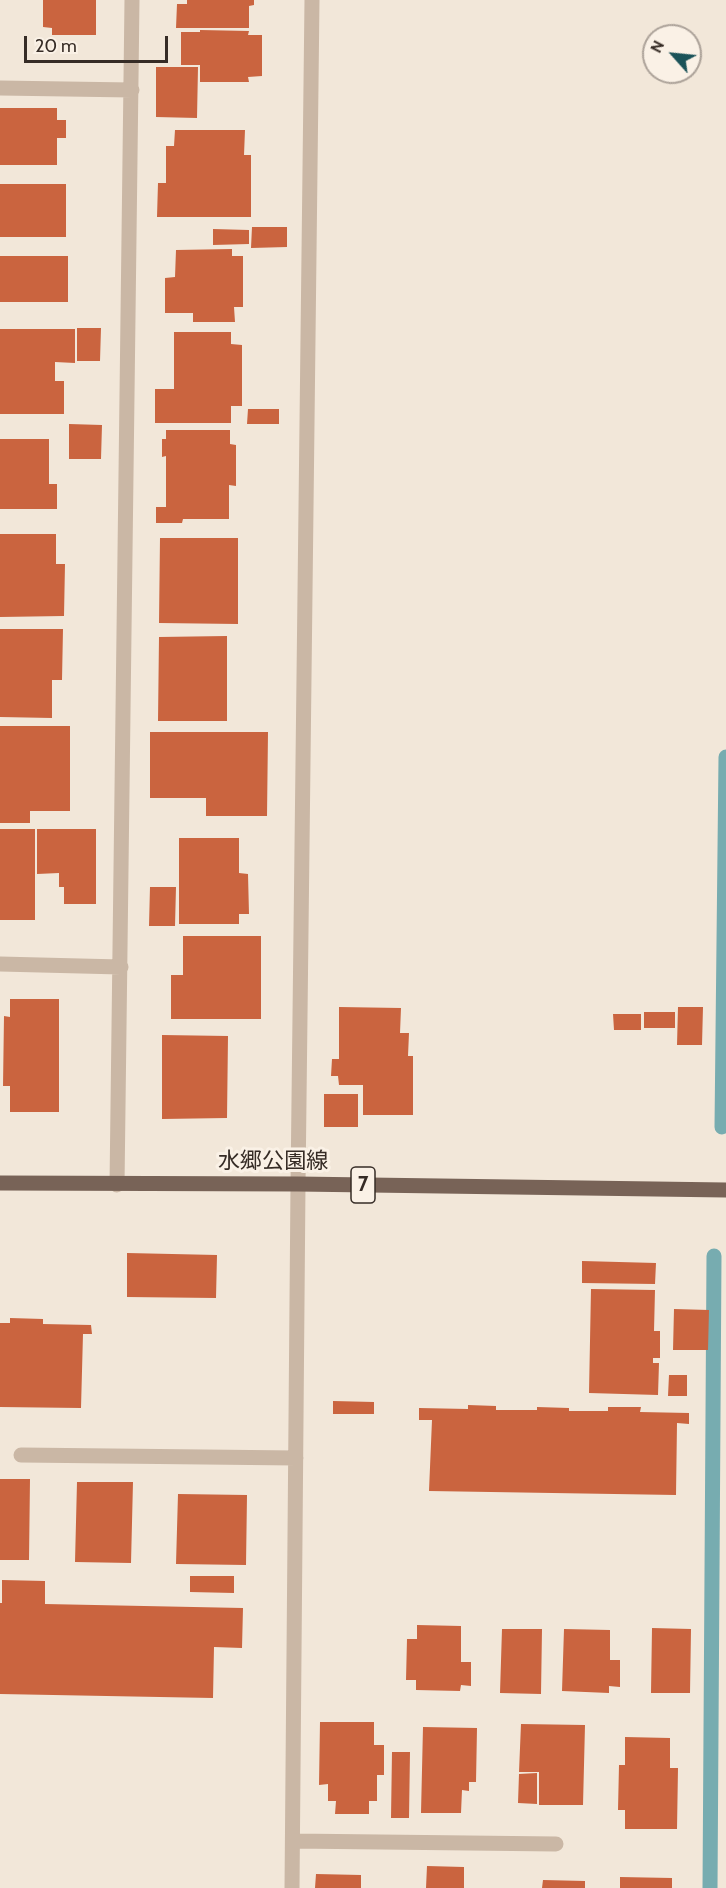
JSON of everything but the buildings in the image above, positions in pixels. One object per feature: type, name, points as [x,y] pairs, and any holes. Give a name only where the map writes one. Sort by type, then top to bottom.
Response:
[{"type":"main road","name":"水郷公園線","points":[[0,1183],[298,1184],[726,1190]]},
{"type":"street","points":[[117,1185],[132,0]]},
{"type":"street","points":[[292,1888],[312,0]]},
{"type":"street","points":[[0,88],[132,90]]},
{"type":"street","points":[[0,964],[121,967]]},
{"type":"street","points":[[21,1455],[296,1458]]},
{"type":"street","points":[[293,1841],[556,1844]]},
{"type":"waterway","points":[[722,1127],[726,757]]},
{"type":"waterway","points":[[710,1888],[714,1256]]}]
